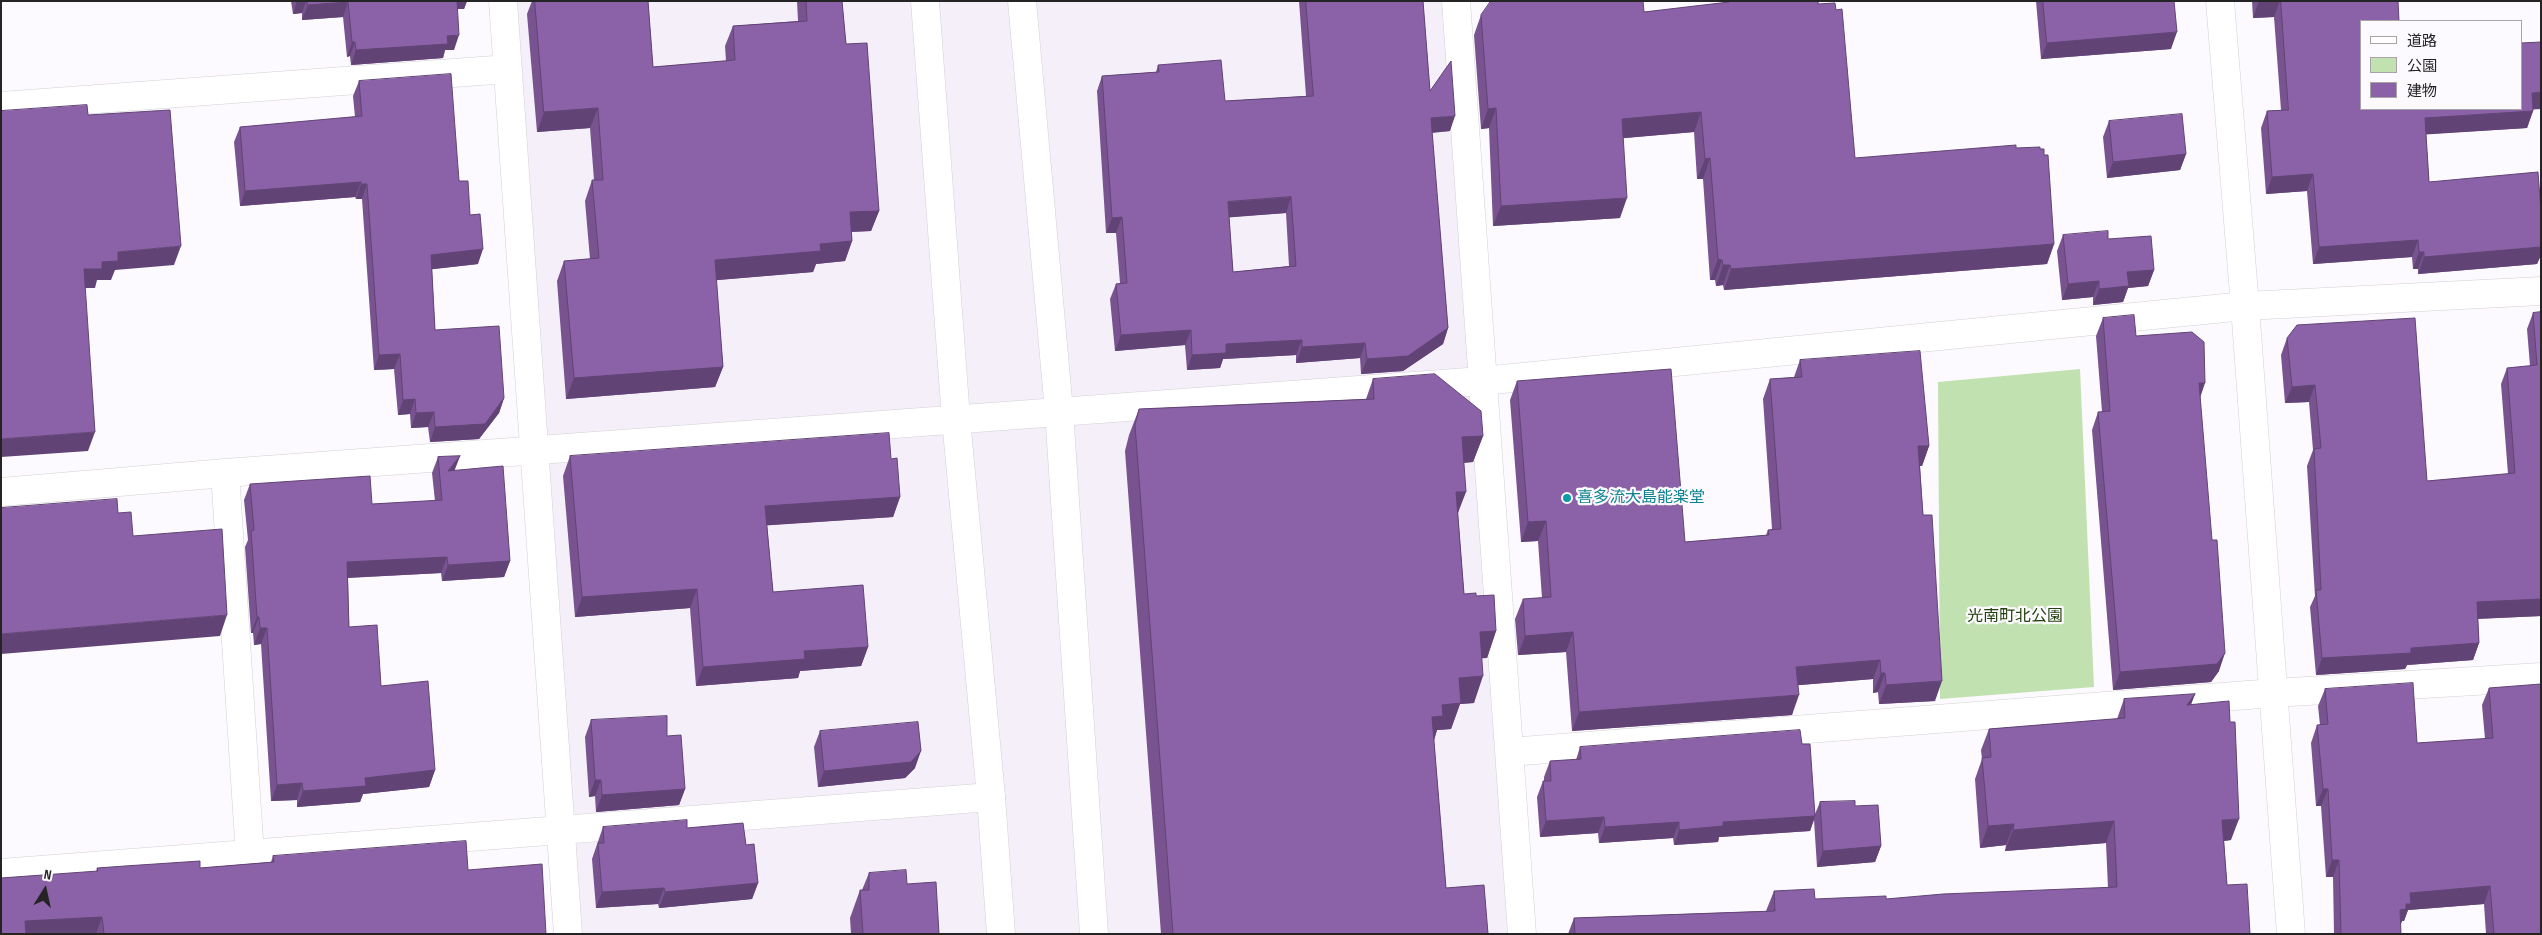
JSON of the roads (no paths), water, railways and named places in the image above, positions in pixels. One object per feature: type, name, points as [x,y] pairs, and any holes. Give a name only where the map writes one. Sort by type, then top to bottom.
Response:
[{"type":"street","points":[[503,1],[568,934]]},
{"type":"street","points":[[924,1],[956,419],[991,797],[1001,934]]},
{"type":"street","points":[[1022,1],[1059,411],[1094,934]]},
{"type":"street","points":[[1456,1],[1522,934]]},
{"type":"street","points":[[2220,1],[2246,306],[2291,934]]},
{"type":"street","points":[[1,106],[508,69]]},
{"type":"street","points":[[1,492],[224,473],[1482,381],[2246,306],[2541,290]]},
{"type":"street","points":[[224,473],[250,856]]},
{"type":"street","points":[[1509,752],[2274,693],[2541,677]]},
{"type":"street","points":[[1,873],[250,856],[560,829],[991,797]]},
{"type":"place","name":"喜多流大島能楽堂","points":[[1567,498]]},
{"type":"park label","name":"光南町北公園","points":[[2015,617]]}]
